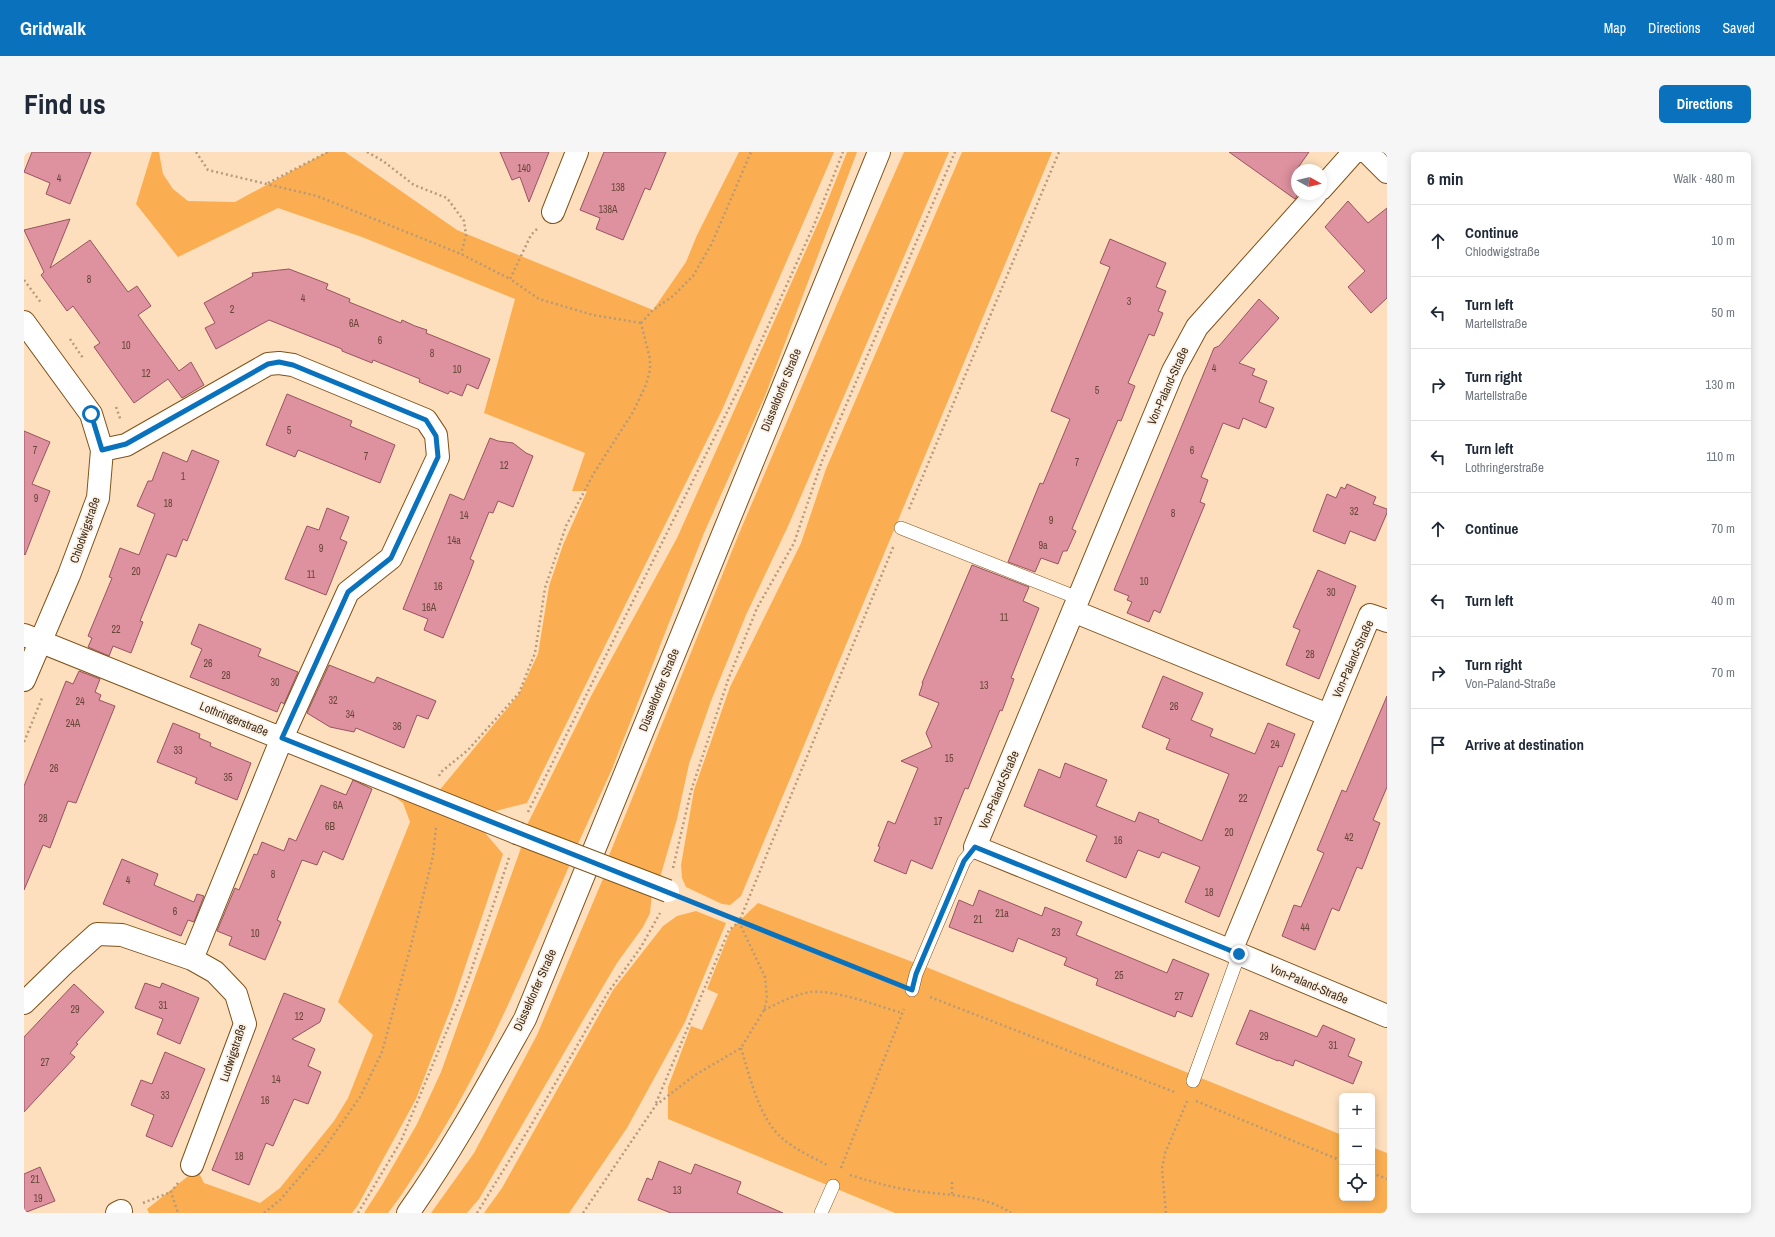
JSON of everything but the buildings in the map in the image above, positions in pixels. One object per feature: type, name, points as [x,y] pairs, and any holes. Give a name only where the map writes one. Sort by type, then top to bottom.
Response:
[{"type":"street","points":[[553,212],[577,152]]},
{"type":"street","name":"Düsseldorfer Straße","points":[[408,1213],[435,1176],[525,1019],[879,152]]},
{"type":"street","points":[[1327,182],[1354,152]]},
{"type":"street","points":[[1367,152],[1387,172]]},
{"type":"street","name":"Von-Paland-Straße","points":[[1311,200],[1194,332],[1173,371],[975,847],[1235,952],[1387,1016]]},
{"type":"street","name":"Chlodwigstraße","points":[[24,322],[91,414],[102,450],[98,498],[69,575],[32,638],[24,680]]},
{"type":"street","points":[[102,450],[126,444],[268,364],[279,362],[293,365],[426,420],[436,436],[438,457],[391,558],[348,592],[282,738],[192,959]]},
{"type":"street","points":[[1076,604],[1328,715]]},
{"type":"street","name":"Von-Paland-Straße","points":[[1235,952],[1328,715],[1370,615],[1387,621]]},
{"type":"street","name":"Lothringerstraße","points":[[32,638],[517,833],[668,891]]},
{"type":"street","name":"Ludwigstraße","points":[[24,1003],[97,934],[122,935],[192,959],[215,972],[236,994],[245,1024],[192,1165]]},
{"type":"lane","points":[[901,528],[1076,604]]},
{"type":"lane","points":[[912,990],[916,974],[964,861],[975,847]]},
{"type":"lane","points":[[1193,1081],[1235,952]]},
{"type":"lane","points":[[821,1213],[833,1186]]},
{"type":"path","points":[[196,152],[208,170],[231,177],[268,183],[317,196],[461,254],[510,279],[539,299],[593,315],[641,323]]},
{"type":"path","points":[[268,183],[328,152]]},
{"type":"path","points":[[367,152],[383,161],[414,185],[447,198],[464,221],[466,236],[461,254]]},
{"type":"path","points":[[641,323],[653,310],[673,296],[694,276],[712,243],[752,152]]},
{"type":"path","points":[[358,1213],[401,1141],[468,980],[517,833],[748,370],[814,226],[842,152]]},
{"type":"path","points":[[477,1213],[530,1127],[607,994],[657,919],[668,891],[691,791],[728,680],[757,608],[794,543],[822,461],[955,152]]},
{"type":"path","points":[[583,1213],[656,1104],[729,930],[740,922],[901,528],[1059,152]]},
{"type":"path","points":[[510,279],[531,236],[553,212]]},
{"type":"path","points":[[264,1213],[280,1200],[323,1150],[360,1097],[382,1052],[433,856],[437,819],[427,796],[441,772],[468,750],[519,693],[535,653],[545,588],[566,526],[594,473],[632,412],[646,385],[650,370],[650,359],[641,323]]},
{"type":"path","points":[[668,891],[740,922],[1181,1095]]},
{"type":"path","points":[[656,1104],[695,1075],[741,1048],[764,1010],[767,998],[765,977],[740,922]]},
{"type":"path","points":[[833,1186],[912,990]]},
{"type":"path","points":[[764,1010],[789,998],[811,992],[839,995],[902,1013]]},
{"type":"path","points":[[741,1048],[753,1088],[770,1126],[784,1140],[840,1171],[886,1186],[911,1191],[952,1194],[1000,1206],[1011,1213]]},
{"type":"path","points":[[1166,1213],[1162,1169],[1165,1153],[1188,1098],[1193,1081]]},
{"type":"path","points":[[1188,1098],[1339,1159]]},
{"type":"path","points":[[178,1213],[170,1192],[192,1165]]},
{"type":"path","points":[[1375,1174],[1387,1179]]},
{"type":"path","points":[[952,1181],[952,1194]]},
{"type":"shaded area","points":[[152,152],[159,152],[163,174],[173,189],[188,201],[235,202],[327,152],[345,152],[457,230],[653,310],[686,262],[697,235],[739,152],[834,152],[722,410],[527,803],[488,813],[438,792],[519,694],[538,654],[549,586],[563,545],[587,491],[572,491],[585,453],[484,413],[515,299],[362,237],[278,208],[178,257],[136,204]]},
{"type":"shaded area","points":[[847,152],[857,152],[765,396],[704,533],[612,769],[577,846],[527,825],[590,698],[677,538],[823,212]]},
{"type":"shaded area","points":[[904,152],[949,152],[789,524],[746,615],[711,701],[689,764],[677,819],[659,881],[606,863],[738,536],[840,297]]},
{"type":"shaded area","points":[[962,152],[1052,152],[741,896],[730,905],[722,904],[686,887],[682,878],[681,865],[694,790],[730,687],[801,543],[826,469]]},
{"type":"shaded area","points":[[388,792],[481,828],[503,854],[453,1003],[416,1099],[358,1205],[352,1213],[149,1213],[147,1209],[197,1169],[204,1183],[260,1203],[280,1188],[334,1121],[348,1098],[373,1035],[338,1002],[410,822],[403,803]]},
{"type":"shaded area","points":[[522,845],[570,864],[484,1056],[443,1129],[421,1165],[388,1213],[364,1213],[417,1124],[441,1072]]},
{"type":"shaded area","points":[[605,874],[652,893],[650,913],[643,927],[617,963],[479,1199],[467,1213],[431,1213],[474,1153],[537,1035]]},
{"type":"shaded area","points":[[758,903],[931,969],[1339,1134],[1339,1201],[1375,1201],[1375,1148],[1387,1153],[1387,1213],[895,1213],[668,1119],[668,1087],[691,1026],[702,1030],[718,994],[707,989],[731,929]]},
{"type":"shaded area","points":[[696,911],[726,923],[685,1022],[627,1128],[569,1213],[484,1213],[502,1188],[613,990],[663,926],[677,916]]},
{"type":"route","points":[[91,414],[102,450],[126,444],[268,364],[279,362],[293,365],[426,420],[436,436],[438,457],[391,558],[348,592],[282,738],[517,833],[668,891],[740,922],[912,990],[916,974],[964,861],[975,847],[1239,954]]}]
